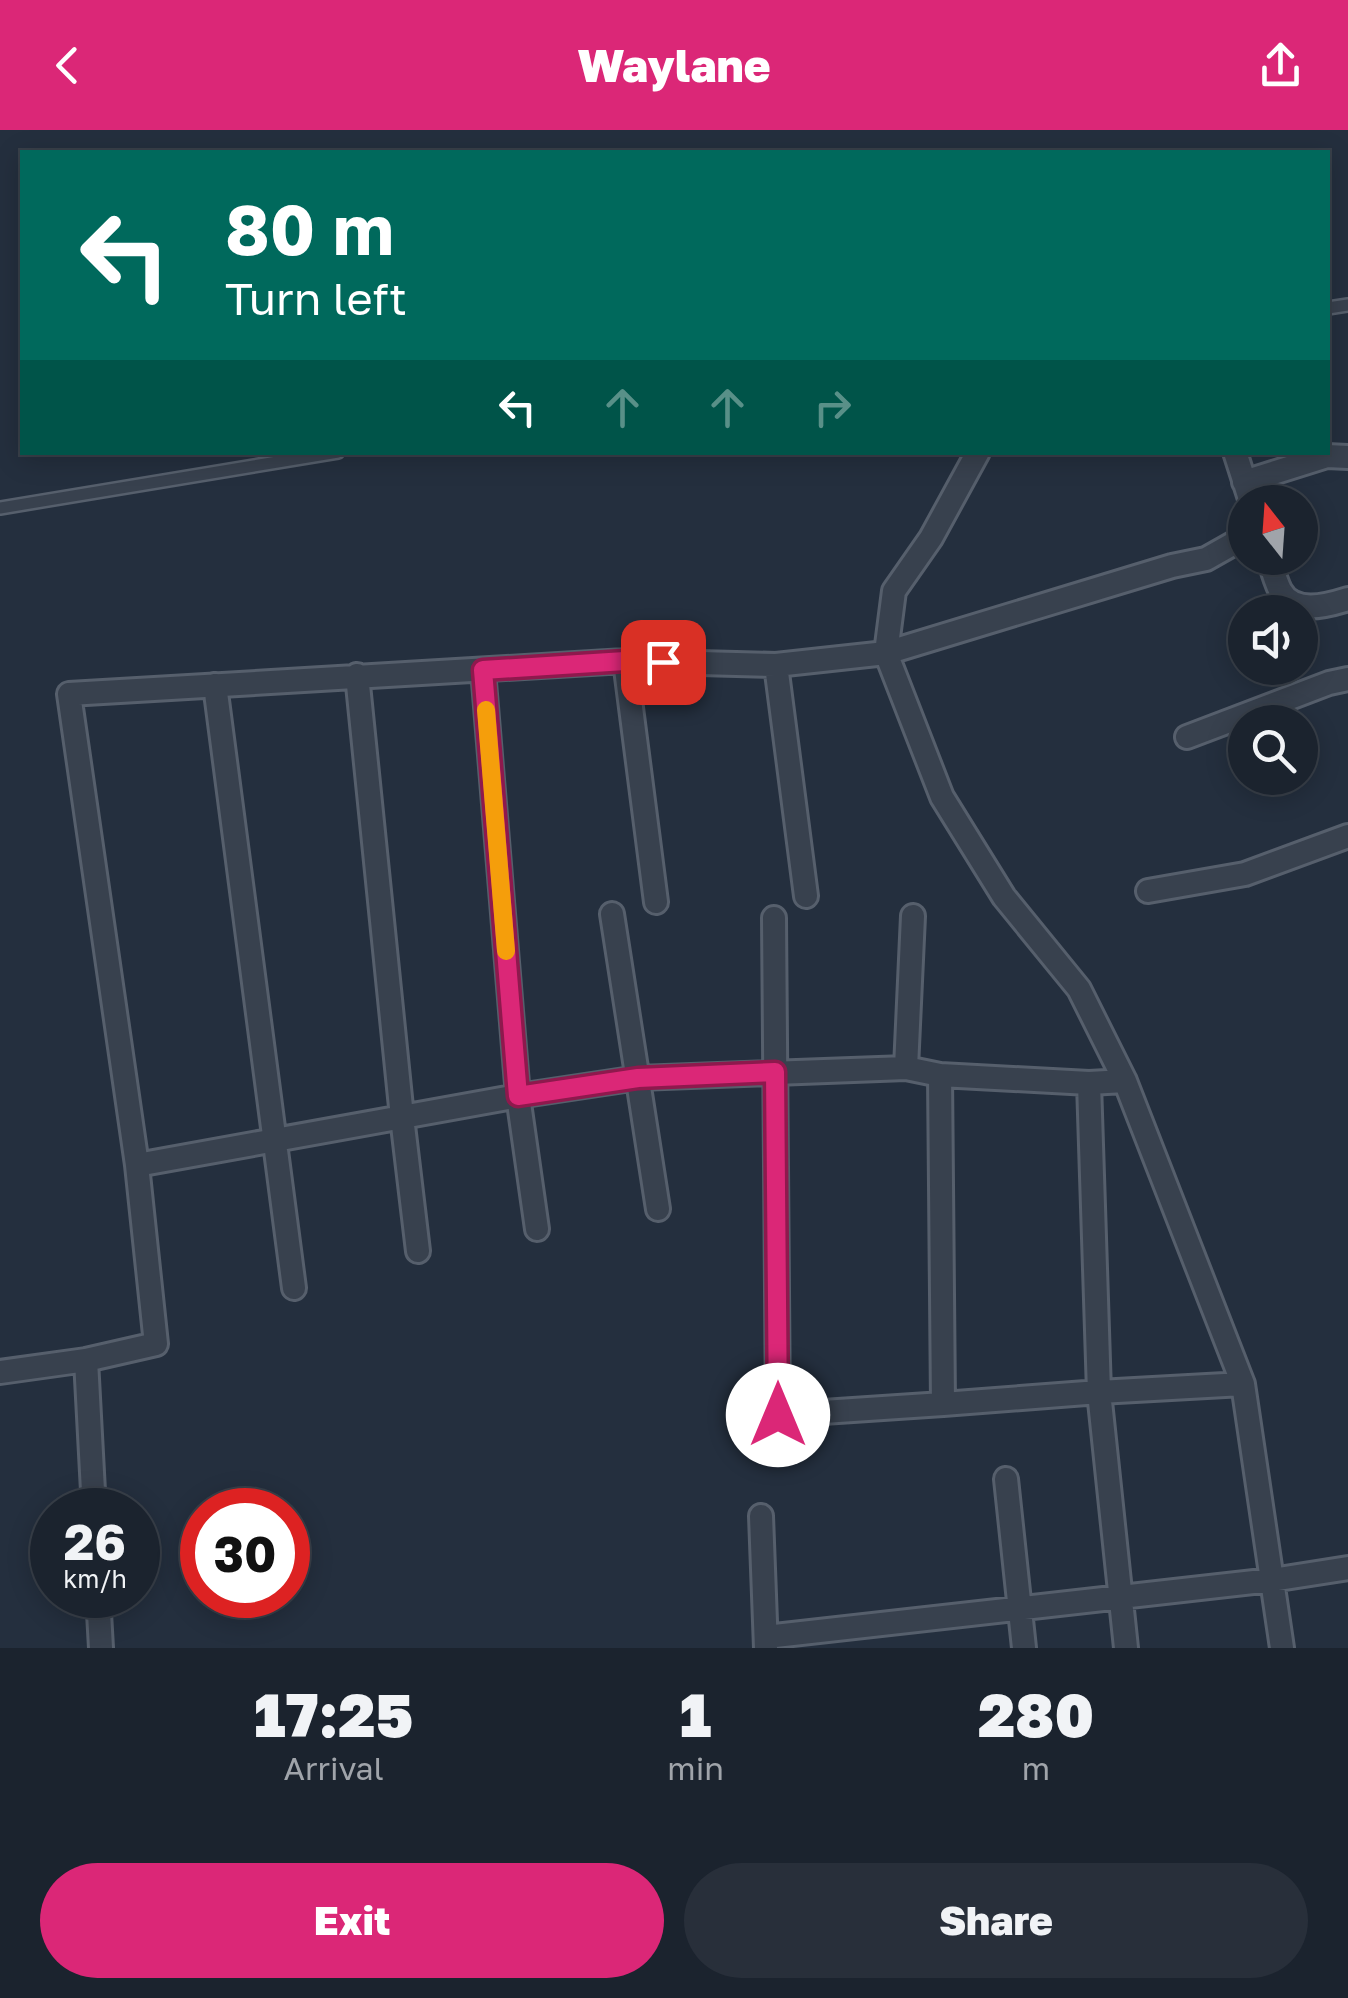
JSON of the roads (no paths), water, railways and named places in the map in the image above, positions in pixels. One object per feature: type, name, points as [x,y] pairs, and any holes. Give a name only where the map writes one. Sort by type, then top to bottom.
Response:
[{"type":"street","points":[[976,455],[931,538],[894,590],[886,653],[942,798],[1004,896],[1079,989],[1125,1081],[1244,1384],[1282,1648]]},
{"type":"street","points":[[1236,455],[1246,485]]},
{"type":"street","points":[[1263,485],[1327,456],[1348,456]]},
{"type":"street","points":[[0,1372],[86,1360],[156,1344],[137,1165],[69,694],[625,661],[776,664],[886,653],[1172,566],[1206,560],[1228,546]]},
{"type":"street","points":[[1274,575],[1280,592],[1303,607],[1348,599]]},
{"type":"street","points":[[625,661],[656,902]]},
{"type":"street","points":[[776,664],[806,896]]},
{"type":"street","points":[[483,670],[518,1096],[537,1229]]},
{"type":"street","points":[[357,676],[418,1252]]},
{"type":"street","points":[[1187,737],[1348,679]]},
{"type":"street","points":[[216,685],[294,1288]]},
{"type":"street","points":[[1148,891],[1245,874],[1348,836]]},
{"type":"street","points":[[612,914],[658,1209]]},
{"type":"street","points":[[906,1068],[913,916]]},
{"type":"street","points":[[774,918],[778,1415],[1244,1384]]},
{"type":"street","points":[[137,1165],[638,1078],[906,1068],[940,1075],[1089,1083],[1125,1081]]},
{"type":"street","points":[[940,1075],[943,1404]]},
{"type":"street","points":[[1089,1083],[1099,1392],[1126,1648]]},
{"type":"street","points":[[86,1360],[93,1488]]},
{"type":"street","points":[[1006,1479],[1024,1648]]},
{"type":"street","points":[[761,1516],[766,1642],[1348,1568]]},
{"type":"street","points":[[99,1618],[101,1648]]},
{"type":"lane","points":[[0,508],[320,455]]}]
